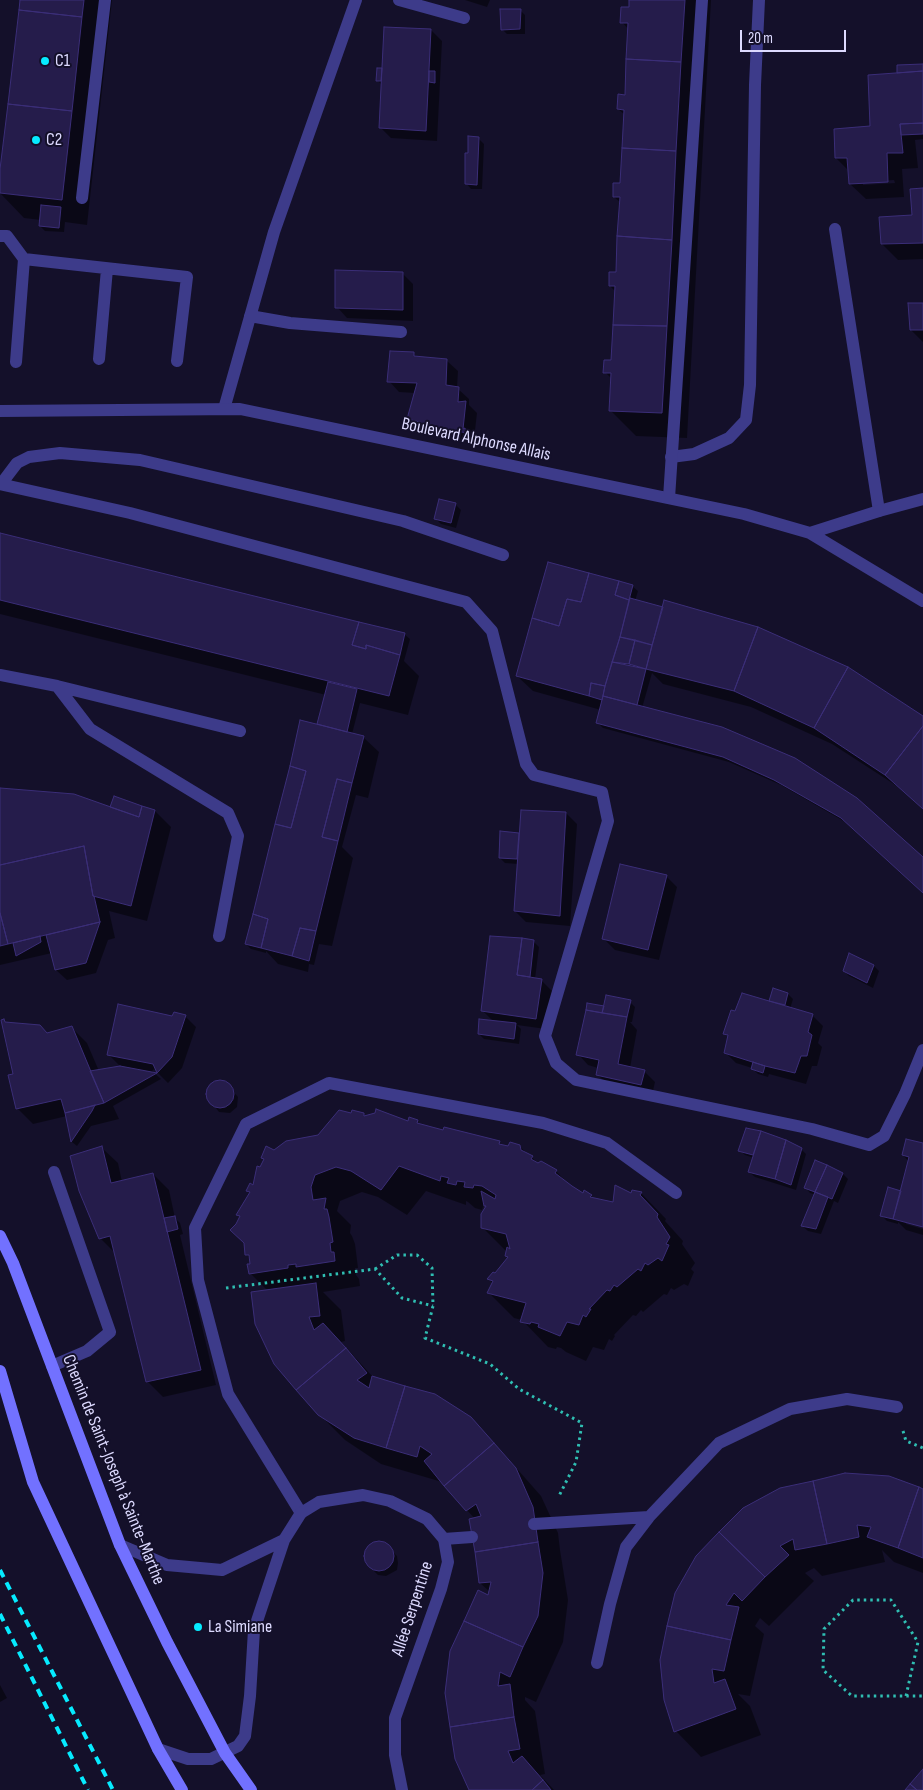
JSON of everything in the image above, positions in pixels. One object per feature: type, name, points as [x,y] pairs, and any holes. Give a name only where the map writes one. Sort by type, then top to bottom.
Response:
[{"type":"main road","name":"Chemin de Saint-Joseph à Sainte-Marthe","points":[[0,1236],[13,1263],[120,1545],[166,1642],[225,1753],[251,1790]]},
{"type":"main road","points":[[0,1371],[33,1482],[158,1749],[182,1790]]},
{"type":"street","points":[[82,198],[105,0]]},
{"type":"street","points":[[224,409],[274,232],[356,0]]},
{"type":"street","points":[[399,0],[464,18]]},
{"type":"street","points":[[669,498],[702,0]]},
{"type":"street","points":[[672,457],[694,454],[729,438],[746,420],[750,385],[755,95],[759,0]]},
{"type":"street","points":[[835,229],[879,511]]},
{"type":"street","points":[[0,236],[6,236],[24,259],[16,362]]},
{"type":"street","points":[[24,259],[187,277],[176,360]]},
{"type":"street","points":[[99,359],[107,269]]},
{"type":"street","points":[[250,316],[290,323],[401,332]]},
{"type":"street","name":"Boulevard Alphonse Allais","points":[[0,411],[240,408],[744,514],[810,533],[923,601]]},
{"type":"street","points":[[503,555],[403,521],[140,460],[60,453],[29,457],[17,463],[1,484],[140,515],[466,602],[492,631],[526,764],[534,775],[602,792],[608,821],[545,1036],[556,1063],[576,1080],[812,1129],[869,1145],[884,1136],[905,1094],[923,1050]]},
{"type":"street","points":[[810,533],[879,511],[923,500]]},
{"type":"street","points":[[0,675],[58,686],[240,731]]},
{"type":"street","points":[[58,686],[90,729],[228,813],[238,836],[219,936]]},
{"type":"street","points":[[301,1513],[228,1394],[198,1280],[195,1228],[246,1124],[330,1083],[543,1123],[607,1143],[676,1193]]},
{"type":"street","points":[[52,1366],[87,1350],[110,1332],[54,1172]]},
{"type":"street","points":[[597,1663],[610,1604],[626,1547],[649,1517],[719,1443],[790,1409],[846,1399],[897,1407]]},
{"type":"street","points":[[158,1749],[188,1759],[211,1759],[238,1746],[245,1736],[250,1696],[254,1630],[284,1540],[301,1513],[319,1502],[363,1495],[390,1501],[427,1519],[444,1540],[472,1537]]},
{"type":"street","points":[[534,1524],[649,1517]]},
{"type":"street","points":[[120,1545],[167,1565],[222,1570],[284,1540]]},
{"type":"street","name":"Allée Serpentine","points":[[402,1790],[395,1755],[395,1718],[441,1589],[448,1562],[444,1540]]},
{"type":"path","points":[[201,1291],[375,1269],[397,1255],[417,1255],[432,1268],[433,1306],[425,1338],[490,1364],[519,1389],[582,1423],[576,1462],[555,1506]]},
{"type":"path","points":[[375,1269],[402,1298],[433,1306]]},
{"type":"path","points":[[906,1441],[923,1448]]},
{"type":"path","points":[[906,1696],[918,1642],[891,1600],[852,1600],[824,1629],[823,1670],[852,1696],[906,1696],[923,1696]]},
{"type":"building","points":[[20,0],[84,0],[82,17],[19,10]]},
{"type":"building","points":[[629,0],[685,0],[681,62],[626,59],[628,23],[620,23],[621,7],[629,7]]},
{"type":"building","points":[[500,9],[521,9],[520,29],[501,30]]},
{"type":"building","name":"C1","points":[[19,10],[82,17],[72,111],[8,104]]},
{"type":"building","points":[[384,27],[431,29],[426,131],[379,128]]},
{"type":"building","points":[[626,59],[681,62],[676,151],[622,148],[624,110],[617,109],[618,94],[625,95]]},
{"type":"building","points":[[923,64],[923,71],[897,73],[897,65]]},
{"type":"building","points":[[377,68],[382,68],[381,81],[376,81]]},
{"type":"building","points":[[429,71],[435,71],[435,83],[429,82]]},
{"type":"building","points":[[923,71],[923,123],[900,124],[903,153],[887,153],[888,182],[849,184],[847,158],[835,158],[834,129],[870,126],[868,75]]},
{"type":"building","name":"C2","points":[[8,104],[72,111],[62,200],[0,193],[0,169]]},
{"type":"building","points":[[923,123],[923,134],[901,135],[900,124]]},
{"type":"building","points":[[468,136],[479,137],[477,185],[465,184],[465,153],[468,153]]},
{"type":"building","points":[[622,148],[676,151],[672,240],[617,236],[620,197],[613,197],[613,183],[620,183]]},
{"type":"building","points":[[923,188],[923,243],[881,244],[879,217],[912,215],[910,189]]},
{"type":"building","points":[[41,205],[61,207],[59,228],[39,226]]},
{"type":"building","points":[[617,236],[672,240],[667,326],[613,325],[615,286],[609,286],[609,272],[616,272]]},
{"type":"building","points":[[335,270],[403,272],[403,310],[335,308]]},
{"type":"building","points":[[908,303],[923,303],[923,330],[910,330]]},
{"type":"building","points":[[613,325],[667,326],[662,413],[609,411],[611,373],[603,373],[604,360],[611,360]]},
{"type":"building","points":[[390,351],[414,352],[414,356],[447,359],[446,385],[459,387],[458,402],[466,401],[463,429],[465,428],[466,433],[407,419],[417,383],[387,382]]},
{"type":"building","points":[[439,499],[456,503],[451,523],[434,519]]},
{"type":"building","points":[[0,533],[359,622],[352,645],[366,649],[366,645],[400,655],[389,696],[0,600]]},
{"type":"building","points":[[548,562],[589,573],[581,602],[567,599],[559,626],[532,618]]},
{"type":"building","points":[[589,573],[619,581],[615,595],[629,600],[605,686],[591,683],[589,696],[516,676],[532,618],[559,626],[567,599],[581,602]]},
{"type":"building","points":[[619,581],[633,585],[629,600],[615,595]]},
{"type":"building","points":[[630,598],[663,607],[652,645],[620,637]]},
{"type":"building","points":[[664,600],[758,627],[734,691],[646,669]]},
{"type":"building","points":[[359,622],[405,633],[400,655],[366,645],[366,649],[352,645]]},
{"type":"building","points":[[758,627],[848,667],[814,728],[734,691]]},
{"type":"building","points":[[620,637],[635,640],[629,664],[612,662]]},
{"type":"building","points":[[635,640],[652,645],[646,669],[629,664]]},
{"type":"building","points":[[612,662],[646,669],[637,705],[603,696]]},
{"type":"building","points":[[848,667],[923,716],[923,726],[885,775],[814,728]]},
{"type":"building","points":[[328,682],[357,689],[347,732],[317,724]]},
{"type":"building","points":[[591,683],[605,686],[602,700],[589,696]]},
{"type":"building","points":[[603,696],[722,727],[795,758],[857,798],[923,857],[923,893],[841,818],[774,780],[723,757],[596,723]]},
{"type":"building","points":[[300,720],[364,736],[352,783],[337,779],[322,837],[338,841],[316,931],[300,928],[292,956],[261,948],[268,919],[253,914],[275,824],[291,828],[306,771],[290,766]]},
{"type":"building","points":[[923,726],[923,809],[885,775]]},
{"type":"building","points":[[290,766],[306,771],[291,828],[275,824]]},
{"type":"building","points":[[337,779],[352,783],[338,841],[322,837]]},
{"type":"building","points":[[0,788],[74,794],[139,817],[142,806],[155,810],[131,906],[93,896],[84,846],[0,865]]},
{"type":"building","points":[[114,796],[142,806],[139,817],[110,807]]},
{"type":"building","points":[[521,810],[566,812],[560,916],[514,911]]},
{"type":"building","points":[[500,831],[519,833],[517,859],[499,858]]},
{"type":"building","points":[[84,846],[100,922],[8,944],[0,913],[0,865]]},
{"type":"building","points":[[620,864],[667,875],[648,950],[602,939]]},
{"type":"building","points":[[0,913],[8,944],[0,946]]},
{"type":"building","points":[[253,914],[268,919],[261,948],[245,944]]},
{"type":"building","points":[[100,922],[86,963],[55,970],[46,935]]},
{"type":"building","points":[[300,928],[316,931],[309,961],[292,956]]},
{"type":"building","points":[[40,936],[41,942],[16,956],[13,943]]},
{"type":"building","points":[[490,936],[522,938],[517,975],[542,979],[536,1019],[481,1011]]},
{"type":"building","points":[[522,938],[534,940],[530,977],[517,975]]},
{"type":"building","points":[[849,953],[874,965],[867,983],[843,971]]},
{"type":"building","points":[[773,988],[788,993],[785,1005],[769,1001]]},
{"type":"building","points":[[742,993],[813,1014],[808,1032],[812,1035],[807,1056],[801,1056],[795,1073],[724,1053],[728,1035],[723,1034],[731,1010],[735,1011]]},
{"type":"building","points":[[606,995],[631,1000],[627,1017],[602,1013]]},
{"type":"building","points":[[587,1003],[604,1006],[602,1013],[586,1010]]},
{"type":"building","points":[[118,1004],[172,1016],[174,1012],[186,1015],[172,1057],[157,1073],[153,1064],[107,1055]]},
{"type":"building","points":[[586,1010],[627,1017],[618,1064],[645,1070],[641,1085],[596,1075],[599,1060],[576,1055]]},
{"type":"building","points":[[4,1019],[5,1022],[40,1025],[47,1033],[72,1026],[104,1103],[65,1113],[61,1099],[16,1109],[8,1075],[13,1074],[1,1020]]},
{"type":"building","points":[[479,1019],[516,1023],[514,1039],[478,1034]]},
{"type":"building","points":[[753,1062],[765,1066],[763,1073],[751,1069]]},
{"type":"building","points":[[120,1066],[157,1073],[104,1103],[90,1071]]},
{"type":"building","points":[[220,1080],[230,1084],[234,1094],[230,1104],[220,1108],[210,1104],[206,1094],[210,1084]]},
{"type":"building","points":[[95,1105],[92,1111],[71,1142],[65,1113]]},
{"type":"building","points":[[376,1109],[408,1121],[409,1117],[418,1120],[417,1123],[443,1130],[444,1127],[500,1141],[499,1144],[508,1146],[510,1142],[520,1145],[521,1150],[533,1156],[531,1159],[538,1163],[541,1161],[557,1170],[555,1173],[583,1193],[584,1190],[592,1195],[590,1197],[613,1202],[615,1185],[631,1193],[632,1190],[642,1192],[640,1195],[658,1214],[657,1217],[670,1237],[666,1244],[669,1245],[662,1261],[658,1258],[648,1265],[645,1263],[641,1271],[638,1269],[617,1287],[614,1285],[610,1291],[607,1290],[589,1309],[591,1309],[586,1317],[583,1315],[579,1325],[567,1322],[560,1336],[538,1327],[539,1324],[520,1322],[526,1303],[487,1293],[493,1281],[487,1279],[493,1272],[495,1273],[508,1257],[505,1256],[507,1247],[510,1249],[506,1234],[481,1228],[481,1214],[486,1206],[484,1206],[481,1191],[495,1199],[496,1195],[482,1186],[464,1187],[465,1182],[457,1181],[456,1185],[447,1183],[449,1178],[441,1176],[440,1181],[399,1166],[381,1190],[351,1171],[336,1167],[315,1175],[311,1187],[313,1200],[326,1198],[324,1209],[327,1209],[329,1217],[333,1242],[330,1243],[331,1252],[334,1252],[335,1261],[296,1267],[296,1264],[288,1265],[288,1268],[249,1274],[247,1264],[250,1264],[249,1255],[245,1255],[244,1243],[230,1230],[240,1216],[236,1215],[250,1192],[246,1191],[250,1183],[253,1185],[257,1166],[260,1167],[264,1159],[261,1158],[266,1146],[274,1150],[286,1141],[318,1135],[339,1110],[351,1113],[352,1110],[364,1113],[364,1116],[375,1113]]},
{"type":"building","points":[[746,1128],[761,1131],[753,1155],[738,1151]]},
{"type":"building","points":[[761,1131],[786,1140],[775,1179],[748,1172]]},
{"type":"building","points":[[906,1139],[923,1143],[923,1227],[893,1219],[909,1157],[902,1155]]},
{"type":"building","points":[[786,1140],[802,1148],[791,1185],[775,1179]]},
{"type":"building","points":[[102,1146],[111,1183],[153,1173],[201,1370],[146,1382],[110,1236],[99,1239],[79,1191],[70,1156]]},
{"type":"building","points":[[815,1160],[827,1165],[815,1192],[804,1188]]},
{"type":"building","points":[[827,1165],[843,1173],[832,1199],[815,1192]]},
{"type":"building","points":[[888,1187],[901,1191],[893,1219],[880,1216]]},
{"type":"building","points":[[815,1192],[828,1197],[816,1229],[801,1226]]},
{"type":"building","points":[[175,1216],[178,1229],[167,1232],[164,1218]]},
{"type":"building","points":[[316,1283],[320,1316],[309,1317],[314,1330],[323,1323],[346,1348],[296,1390],[274,1364],[255,1324],[251,1292]]},
{"type":"building","points":[[346,1348],[367,1373],[357,1380],[369,1388],[372,1376],[405,1386],[386,1448],[354,1438],[318,1415],[296,1390]]},
{"type":"building","points":[[405,1386],[435,1394],[471,1417],[494,1443],[444,1486],[424,1461],[432,1454],[420,1446],[417,1457],[386,1448]]},
{"type":"building","points":[[494,1443],[516,1468],[533,1507],[538,1542],[475,1552],[469,1519],[481,1516],[476,1504],[466,1511],[444,1486]]},
{"type":"building","points":[[845,1473],[889,1476],[919,1487],[898,1548],[867,1537],[871,1527],[857,1525],[859,1537],[827,1544],[813,1481]]},
{"type":"building","points":[[813,1481],[827,1544],[795,1550],[793,1539],[780,1546],[789,1555],[765,1577],[719,1532],[743,1508],[780,1488]]},
{"type":"building","points":[[919,1487],[923,1489],[923,1558],[898,1548]]},
{"type":"building","points":[[719,1532],[765,1577],[742,1601],[734,1593],[726,1605],[739,1607],[731,1640],[667,1626],[675,1593],[696,1556]]},
{"type":"building","points":[[379,1541],[390,1545],[394,1556],[390,1567],[379,1571],[368,1567],[364,1556],[368,1545]]},
{"type":"building","points":[[538,1542],[543,1573],[538,1616],[523,1647],[464,1621],[478,1590],[488,1595],[491,1582],[479,1583],[475,1552]]},
{"type":"building","points":[[464,1621],[523,1647],[510,1677],[500,1672],[498,1686],[510,1684],[514,1717],[450,1727],[445,1693],[450,1651]]},
{"type":"building","points":[[667,1626],[731,1640],[724,1671],[712,1669],[714,1683],[725,1679],[736,1709],[674,1732],[664,1700],[660,1660]]},
{"type":"building","points":[[514,1717],[520,1749],[508,1751],[513,1763],[522,1756],[543,1780],[532,1790],[469,1790],[455,1759],[450,1727]]},
{"type":"building","points":[[923,1769],[923,1790],[917,1790],[910,1784]]},
{"type":"building","points":[[543,1780],[551,1790],[532,1790]]},
{"type":"building","points":[[910,1784],[917,1790],[905,1790]]},
{"type":"railway","points":[[0,1570],[113,1790]]},
{"type":"railway","points":[[0,1614],[88,1790]]},
{"type":"place","name":"C1","points":[[45,61]]},
{"type":"place","name":"C2","points":[[36,140]]},
{"type":"place","name":"La Simiane","points":[[198,1627]]}]
